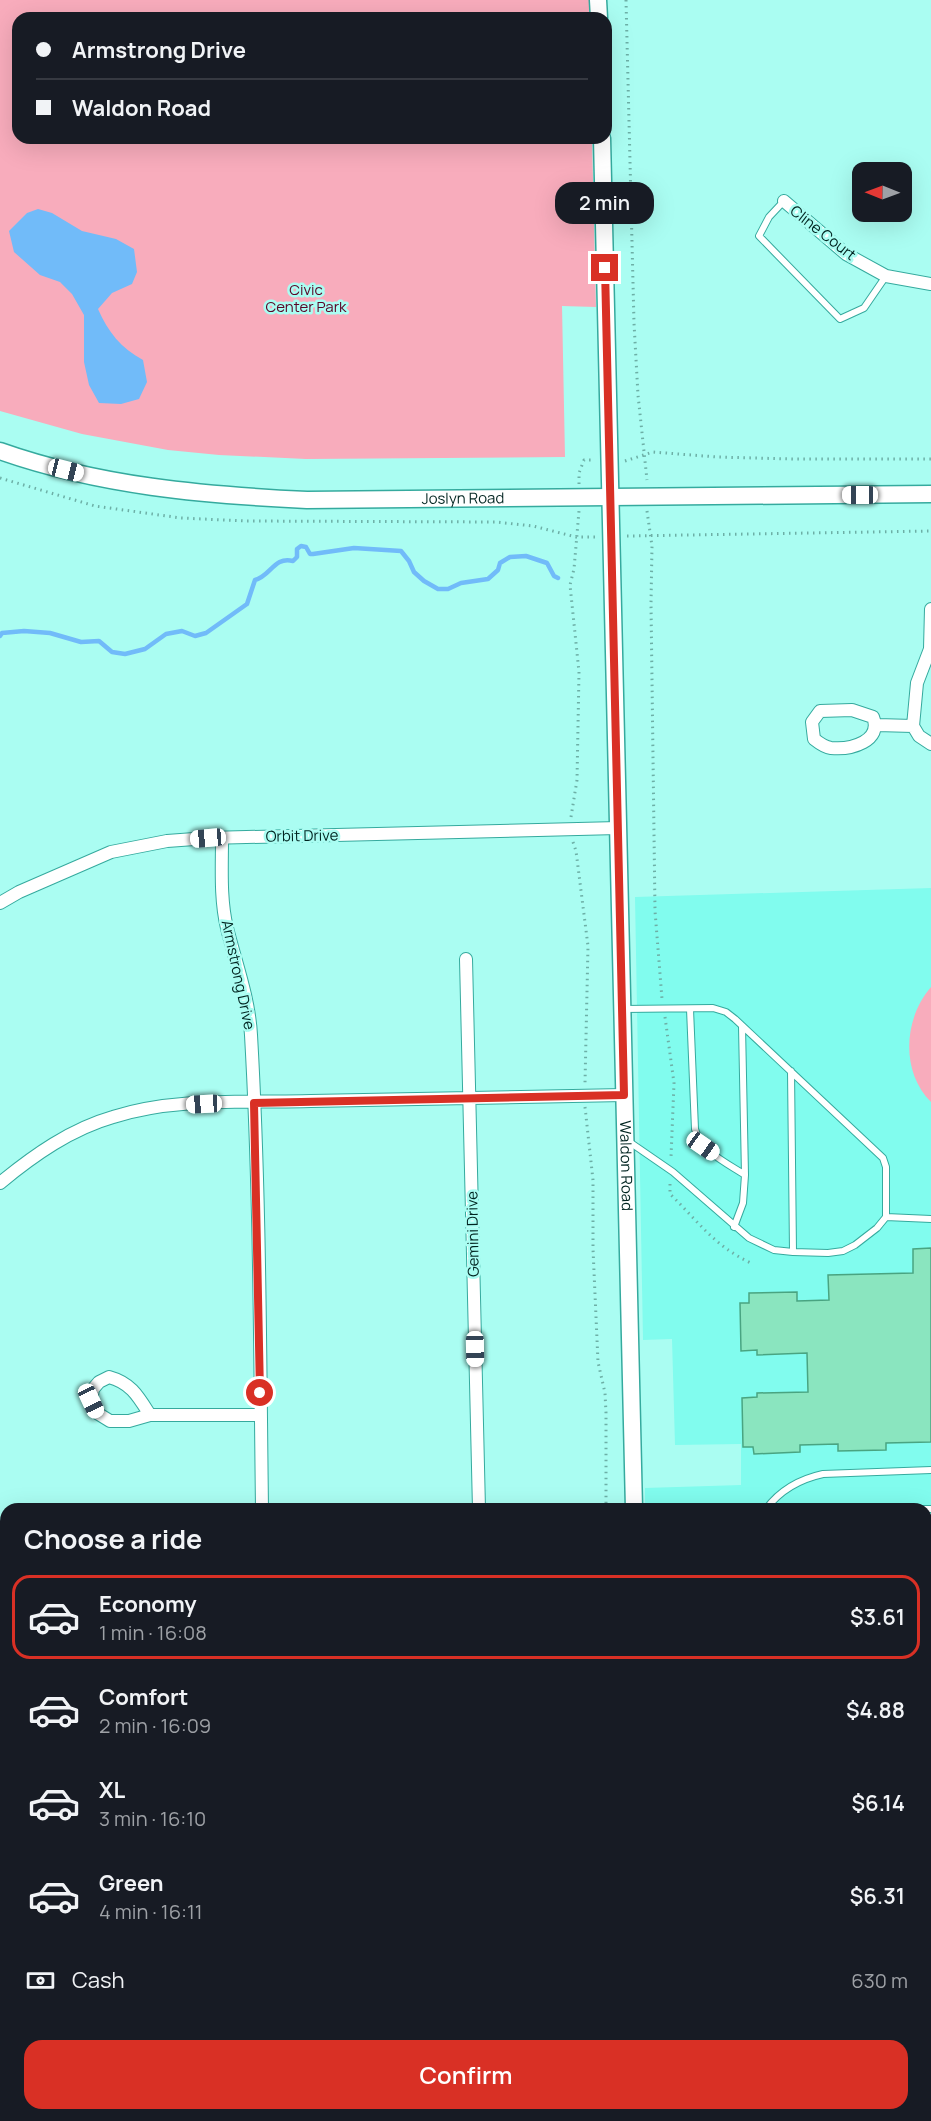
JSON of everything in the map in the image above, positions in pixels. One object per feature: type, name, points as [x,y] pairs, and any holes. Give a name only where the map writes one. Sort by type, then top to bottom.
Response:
[{"type":"street","name":"Waldon Road","points":[[602,144],[634,1503]]},
{"type":"street","name":"Cline Court","points":[[784,201],[846,254],[886,276],[931,284]]},
{"type":"street","name":"Joslyn Road","points":[[0,451],[31,462],[101,479],[219,496],[366,501],[611,496],[931,494]]},
{"type":"street","points":[[931,609],[930,649],[917,684],[913,726],[919,736],[931,744]]},
{"type":"street","points":[[852,710],[873,717],[877,725],[875,734],[869,740],[853,746],[833,748],[822,746],[814,739],[812,723],[820,711],[852,710]]},
{"type":"street","points":[[877,725],[913,726]]},
{"type":"street","name":"Orbit Drive","points":[[0,903],[37,884],[111,852],[167,841],[618,828]]},
{"type":"street","name":"Armstrong Drive","points":[[222,838],[222,902],[238,963],[251,1033],[262,1503]]},
{"type":"street","name":"Gemini Drive","points":[[466,959],[479,1503]]},
{"type":"street","points":[[0,1183],[72,1132],[113,1116],[158,1107],[624,1095]]},
{"type":"street","points":[[150,1415],[129,1385],[120,1380],[110,1377],[99,1382],[93,1389],[91,1401],[97,1413],[110,1421],[129,1421],[150,1415],[261,1415]]},
{"type":"lane","points":[[784,201],[769,217],[759,236],[840,319],[864,308],[886,276]]},
{"type":"lane","points":[[622,1009],[713,1008],[726,1012],[883,1158],[886,1167],[886,1217],[870,1234],[843,1251],[793,1252],[764,1247],[734,1227],[670,1171],[625,1139]]},
{"type":"lane","points":[[690,1009],[697,1137],[703,1146],[745,1175]]},
{"type":"lane","points":[[734,1227],[743,1203],[745,1175],[742,1026]]},
{"type":"lane","points":[[791,1071],[793,1252]]},
{"type":"lane","points":[[886,1217],[931,1219]]},
{"type":"lane","points":[[771,1503],[791,1485],[807,1477],[823,1474],[931,1470]]},
{"type":"path","points":[[612,536],[931,531]]},
{"type":"path","points":[[663,1009],[674,1083],[670,1194],[719,1245],[751,1263]]},
{"type":"shaded area","points":[[38,209],[52,213],[82,231],[116,239],[134,249],[137,272],[132,284],[112,293],[98,309],[116,339],[143,360],[147,382],[139,399],[121,404],[99,403],[89,385],[84,362],[84,315],[72,294],[60,282],[40,275],[14,252],[9,231],[27,213]]},
{"type":"shaded area","points":[[931,888],[931,1503],[645,1503],[645,1488],[741,1485],[741,1444],[675,1445],[672,1339],[643,1340],[635,897]]},
{"type":"green space","name":"Civic Center Park","points":[[0,0],[589,0],[589,12],[12,12],[12,144],[592,144],[596,307],[562,306],[565,457],[306,459],[219,455],[168,450],[82,434],[0,411]]},
{"type":"green space","points":[[931,987],[931,1102],[914,1075],[909,1044],[915,1014]]},
{"type":"building","points":[[931,1248],[931,1442],[886,1443],[886,1450],[838,1451],[838,1444],[800,1445],[800,1452],[754,1454],[753,1447],[743,1447],[742,1398],[757,1397],[757,1393],[808,1392],[807,1353],[757,1355],[757,1350],[741,1351],[740,1303],[749,1303],[749,1293],[797,1292],[797,1301],[829,1300],[828,1275],[913,1273],[913,1249]]},
{"type":"waterway","points":[[0,636],[2,633],[24,631],[50,633],[81,642],[99,641],[112,652],[125,654],[145,649],[166,634],[182,631],[195,636],[206,633],[247,604],[255,580],[265,575],[281,561],[293,561],[297,557],[297,549],[301,546],[306,547],[310,554],[354,548],[401,551],[414,572],[438,589],[448,589],[461,583],[488,579],[498,570],[500,563],[510,557],[526,556],[547,563],[554,576],[558,578]]},
{"type":"route","points":[[260,1393],[254,1103],[624,1095],[605,268]]}]
